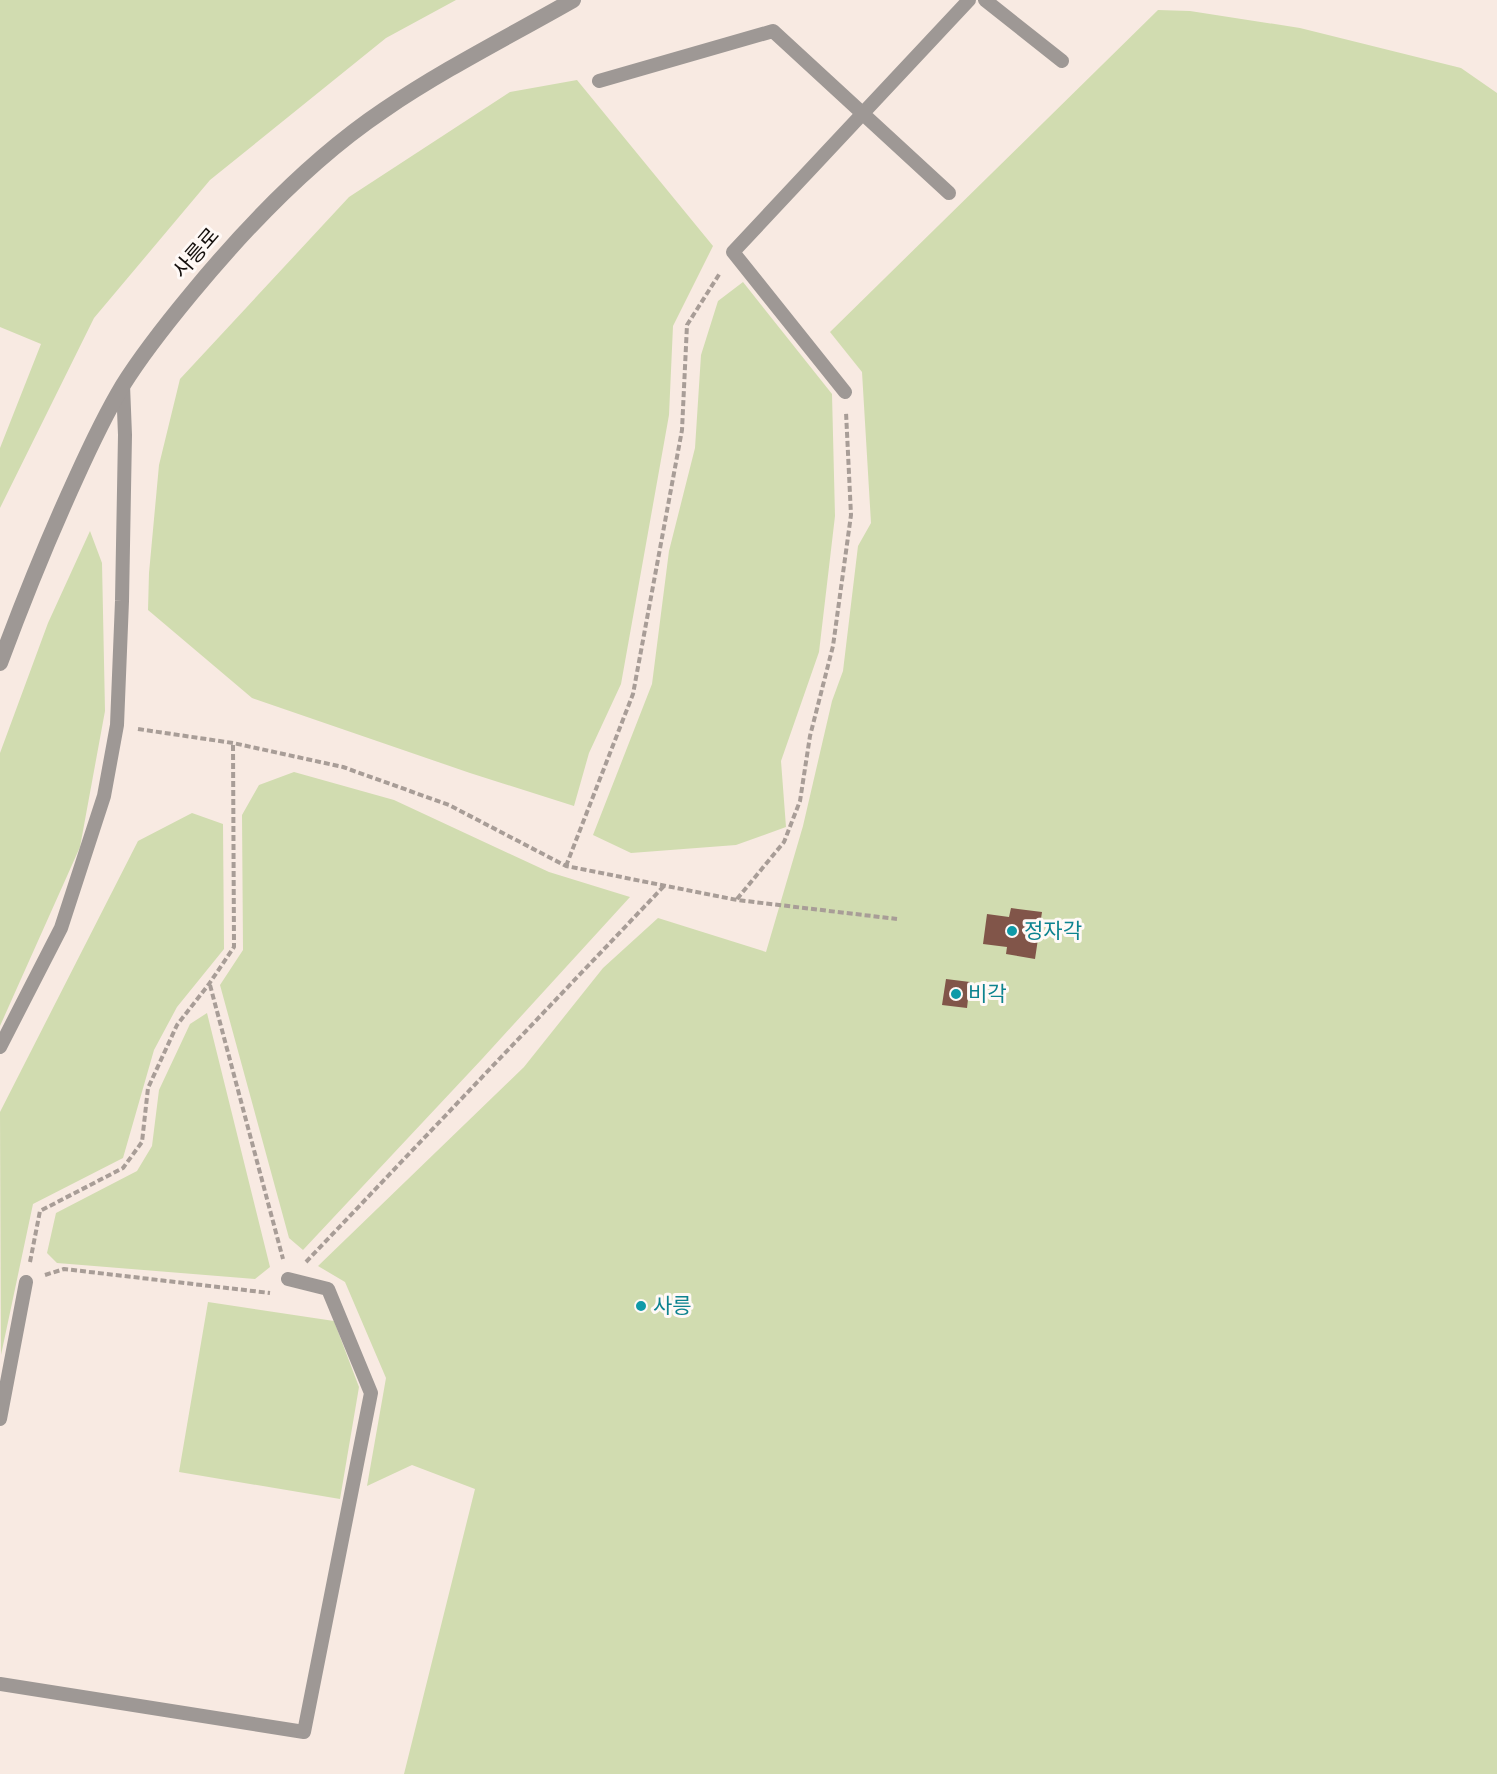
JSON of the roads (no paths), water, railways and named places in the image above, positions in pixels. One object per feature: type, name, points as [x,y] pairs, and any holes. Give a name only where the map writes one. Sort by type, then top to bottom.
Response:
[{"type":"street","name":"사릉로","points":[[0,663],[59,514],[123,385],[163,328],[241,235],[333,148],[383,110],[573,0]]},
{"type":"lane","points":[[846,392],[733,252],[969,0]]},
{"type":"lane","points":[[985,0],[1062,61]]},
{"type":"lane","points":[[599,81],[774,31],[949,193]]},
{"type":"lane","points":[[0,1047],[62,928],[104,796],[117,725],[125,435],[123,385]]},
{"type":"lane","points":[[0,1684],[304,1732],[371,1393],[328,1289],[288,1280]]},
{"type":"lane","points":[[0,1419],[26,1282]]},
{"type":"place","name":"정자각","points":[[1012,931]]},
{"type":"place","name":"비각","points":[[956,994]]},
{"type":"place","name":"사릉","points":[[641,1306]]}]
